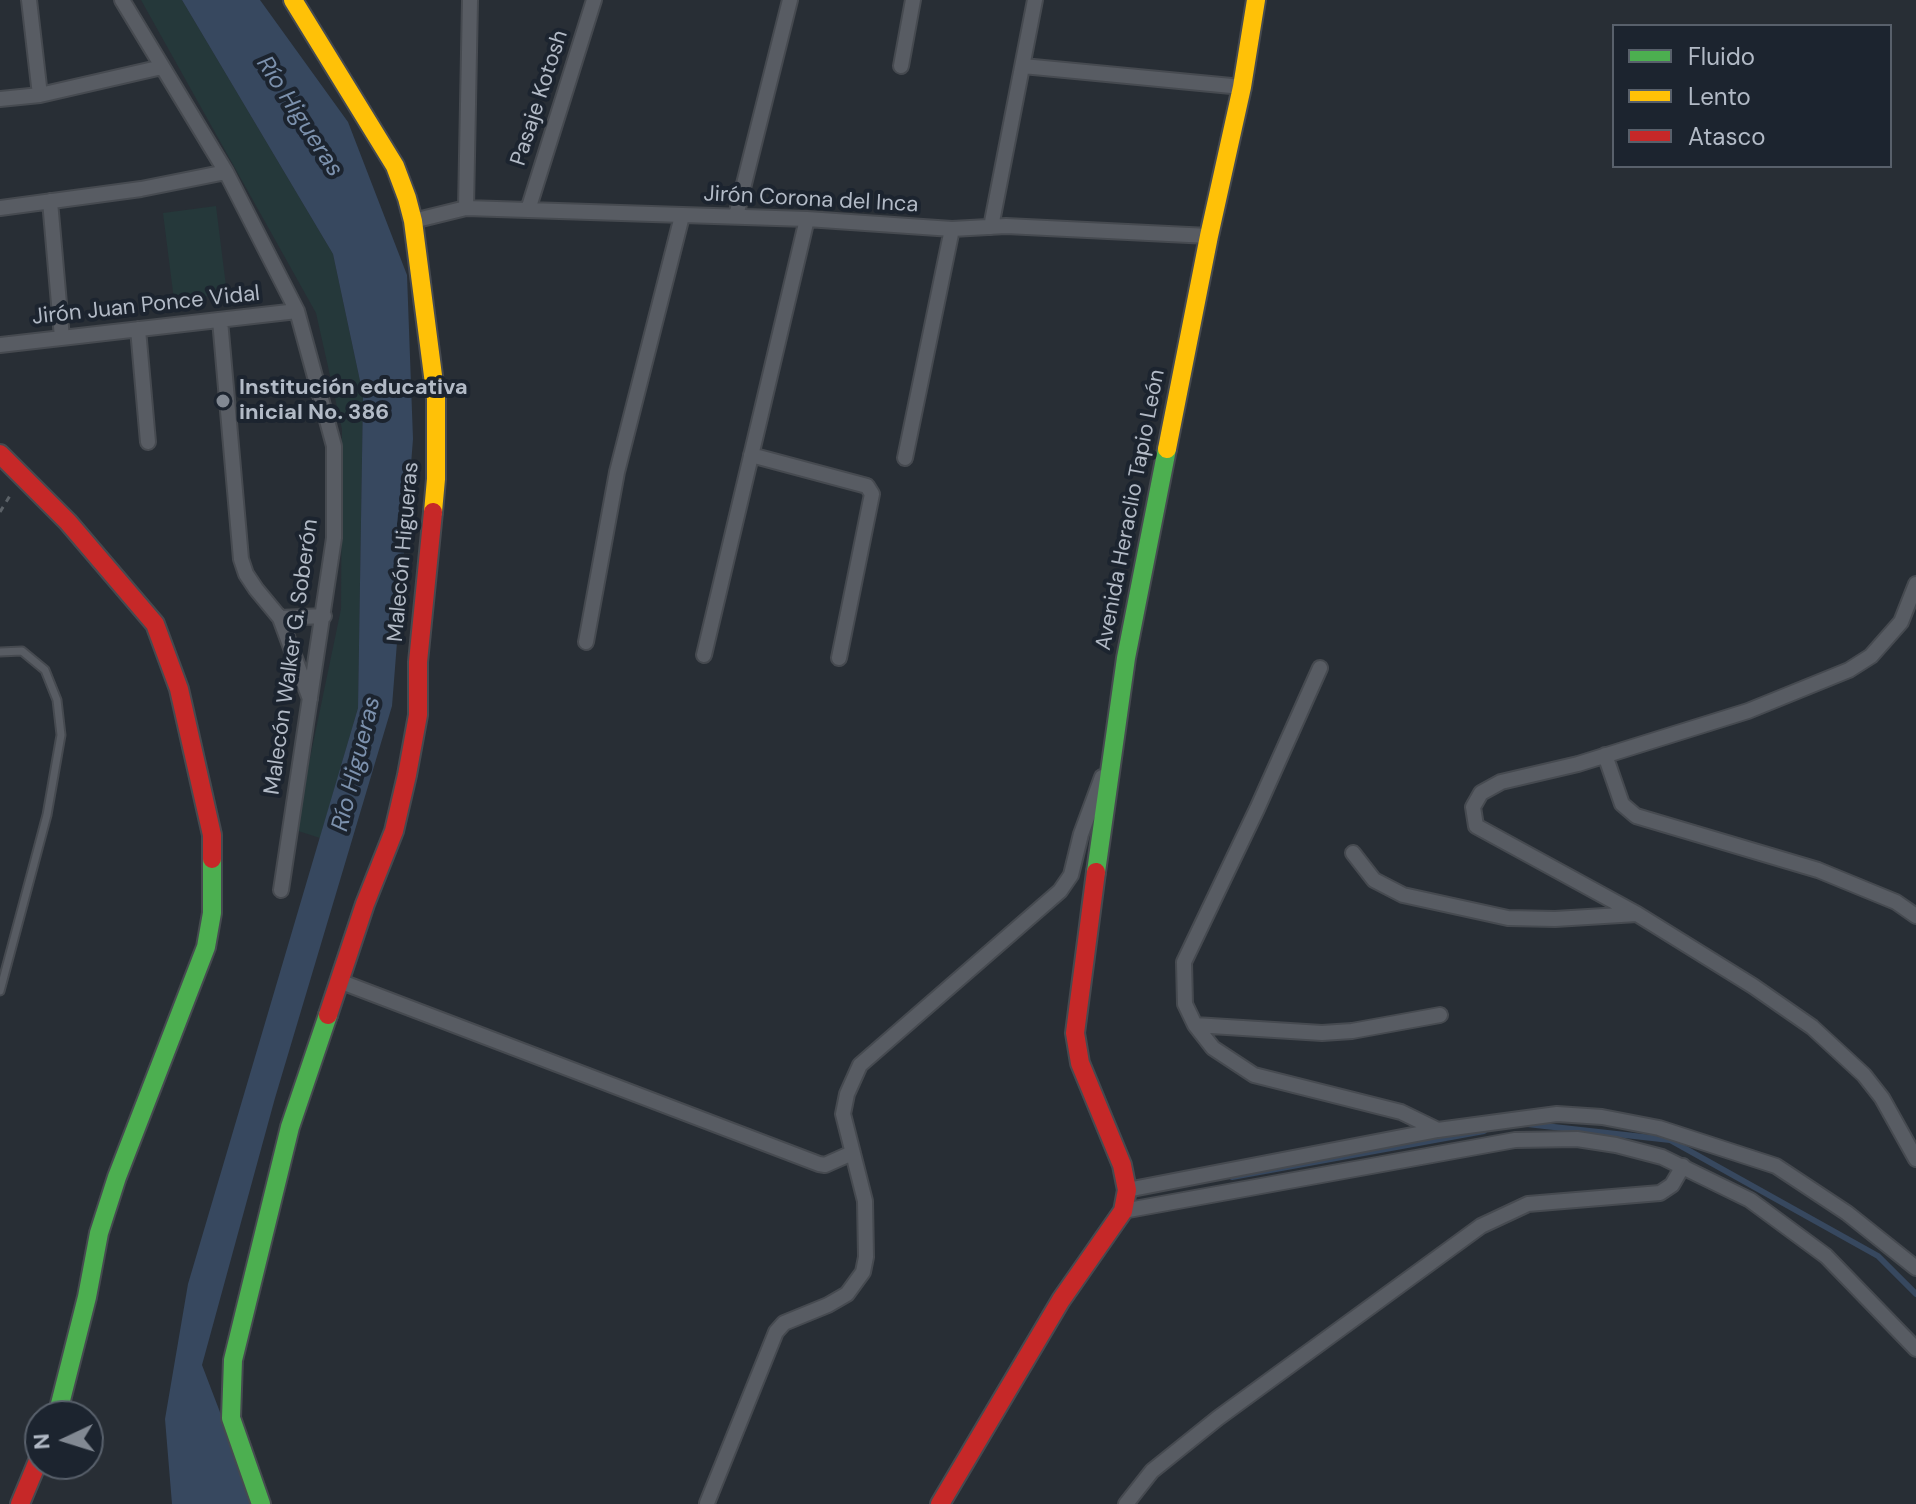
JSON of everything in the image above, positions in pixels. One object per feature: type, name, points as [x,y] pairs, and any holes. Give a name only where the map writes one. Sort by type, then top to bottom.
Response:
[{"type":"main road","name":"Malecón Higueras","points":[[261,1504],[231,1418],[233,1360],[290,1127],[365,904],[394,831],[407,775],[418,715],[418,662],[436,479],[436,399],[413,221],[395,166],[293,0]]},
{"type":"main road","name":"Avenida Heraclio Tapio León","points":[[1127,1190],[1122,1165],[1080,1063],[1075,1033],[1126,658],[1209,236],[1242,87],[1256,0]]},
{"type":"main road","points":[[0,454],[68,522],[155,624],[179,689],[212,835],[212,913],[206,947],[117,1177],[99,1233],[87,1297],[61,1400]]},
{"type":"main road","points":[[940,1504],[1061,1300],[1123,1211],[1127,1190]]},
{"type":"main road","points":[[20,1504],[30,1480]]},
{"type":"street","points":[[29,0],[40,95]]},
{"type":"street","name":"Malecón Walker G. Soberón","points":[[122,0],[226,172],[297,311],[334,446],[334,538],[281,890]]},
{"type":"street","points":[[466,208],[470,0]]},
{"type":"street","name":"Pasaje Kotosh","points":[[528,210],[594,0]]},
{"type":"street","points":[[736,216],[790,0]]},
{"type":"street","points":[[901,66],[913,0]]},
{"type":"street","points":[[991,227],[1035,0]]},
{"type":"street","points":[[1023,66],[1242,87]]},
{"type":"street","points":[[0,99],[40,95],[162,67]]},
{"type":"street","points":[[0,208],[141,189],[226,172]]},
{"type":"street","points":[[50,201],[62,338]]},
{"type":"street","name":"Jirón Corona del Inca","points":[[413,221],[466,208],[807,219],[952,229],[991,227],[1209,236]]},
{"type":"street","points":[[586,642],[617,472],[682,216]]},
{"type":"street","points":[[704,655],[807,219]]},
{"type":"street","points":[[905,458],[952,229]]},
{"type":"street","name":"Jirón Juan Ponce Vidal","points":[[0,345],[297,311]]},
{"type":"street","points":[[220,320],[241,559],[246,574],[280,618],[310,699]]},
{"type":"street","points":[[138,329],[148,442]]},
{"type":"street","points":[[751,455],[867,486],[872,494],[839,658]]},
{"type":"street","points":[[1916,584],[1901,622],[1871,656],[1849,670],[1748,711],[1605,755],[1501,782],[1481,793],[1473,807],[1476,826],[1637,914],[1753,986],[1812,1027],[1864,1075],[1882,1098],[1916,1159]]},
{"type":"street","points":[[280,618],[324,616]]},
{"type":"street","points":[[1320,668],[1184,962],[1185,1004],[1195,1025],[1213,1048],[1254,1075],[1401,1112],[1438,1130]]},
{"type":"street","points":[[707,1503],[776,1332],[784,1323],[847,1294],[863,1272],[866,1257],[865,1201],[843,1114],[847,1094],[860,1065],[1060,891],[1071,875],[1081,834],[1111,754]]},
{"type":"street","points":[[1605,755],[1622,804],[1636,816],[1818,870],[1896,902],[1916,916]]},
{"type":"street","points":[[1353,853],[1374,880],[1403,895],[1508,918],[1555,919],[1637,914]]},
{"type":"street","points":[[339,981],[819,1164],[825,1165],[852,1153]]},
{"type":"street","points":[[1195,1025],[1322,1033],[1352,1031],[1440,1015]]},
{"type":"street","points":[[1127,1190],[1438,1130],[1557,1114],[1602,1117],[1659,1128],[1776,1166],[1847,1213],[1916,1268]]},
{"type":"street","points":[[1123,1211],[1515,1140],[1577,1139],[1662,1157],[1750,1200],[1826,1256],[1916,1349]]},
{"type":"street","points":[[1126,1504],[1152,1471],[1218,1418],[1481,1226],[1528,1204],[1660,1193],[1672,1185],[1683,1166]]},
{"type":"lane","points":[[0,652],[22,651],[45,670],[57,700],[61,735],[47,815],[0,991]]},
{"type":"shaded area","points":[[141,0],[182,0],[333,254],[363,395],[358,708],[320,838],[295,830],[341,609],[342,429],[316,313]]},
{"type":"shaded area","points":[[216,206],[227,294],[174,300],[163,213]]},
{"type":"water","name":"Río Higueras","points":[[182,0],[260,0],[348,122],[407,275],[413,439],[392,706],[275,1098],[202,1365],[255,1504],[172,1504],[165,1419],[188,1284],[358,708],[363,395],[333,254]]},
{"type":"waterway","points":[[1527,1124],[1670,1140],[1878,1256],[1916,1294]]},
{"type":"waterway","points":[[1232,1177],[1484,1131]]},
{"type":"traffic: fast","points":[[1096,872],[1126,658],[1167,449]]},
{"type":"traffic: fast","points":[[61,1400],[87,1297],[99,1233],[117,1177],[206,947],[212,913],[212,859]]},
{"type":"traffic: fast","points":[[261,1504],[231,1418],[233,1360],[290,1127],[328,1015]]},
{"type":"traffic: slow","points":[[293,0],[395,166],[407,198],[413,221],[436,399],[433,512]]},
{"type":"traffic: slow","points":[[1167,449],[1242,87],[1256,0]]},
{"type":"traffic: jam","points":[[0,454],[68,522],[155,624],[179,689],[212,835],[212,859]]},
{"type":"traffic: jam","points":[[328,1015],[365,904],[394,831],[407,775],[418,715],[418,662],[433,512]]},
{"type":"traffic: jam","points":[[940,1504],[1061,1300],[1123,1211],[1127,1190],[1122,1165],[1080,1063],[1075,1033],[1096,872]]},
{"type":"traffic: jam","points":[[20,1504],[30,1480]]},
{"type":"place","name":"Institución educativa inicial No. 386","points":[[223,401]]}]
